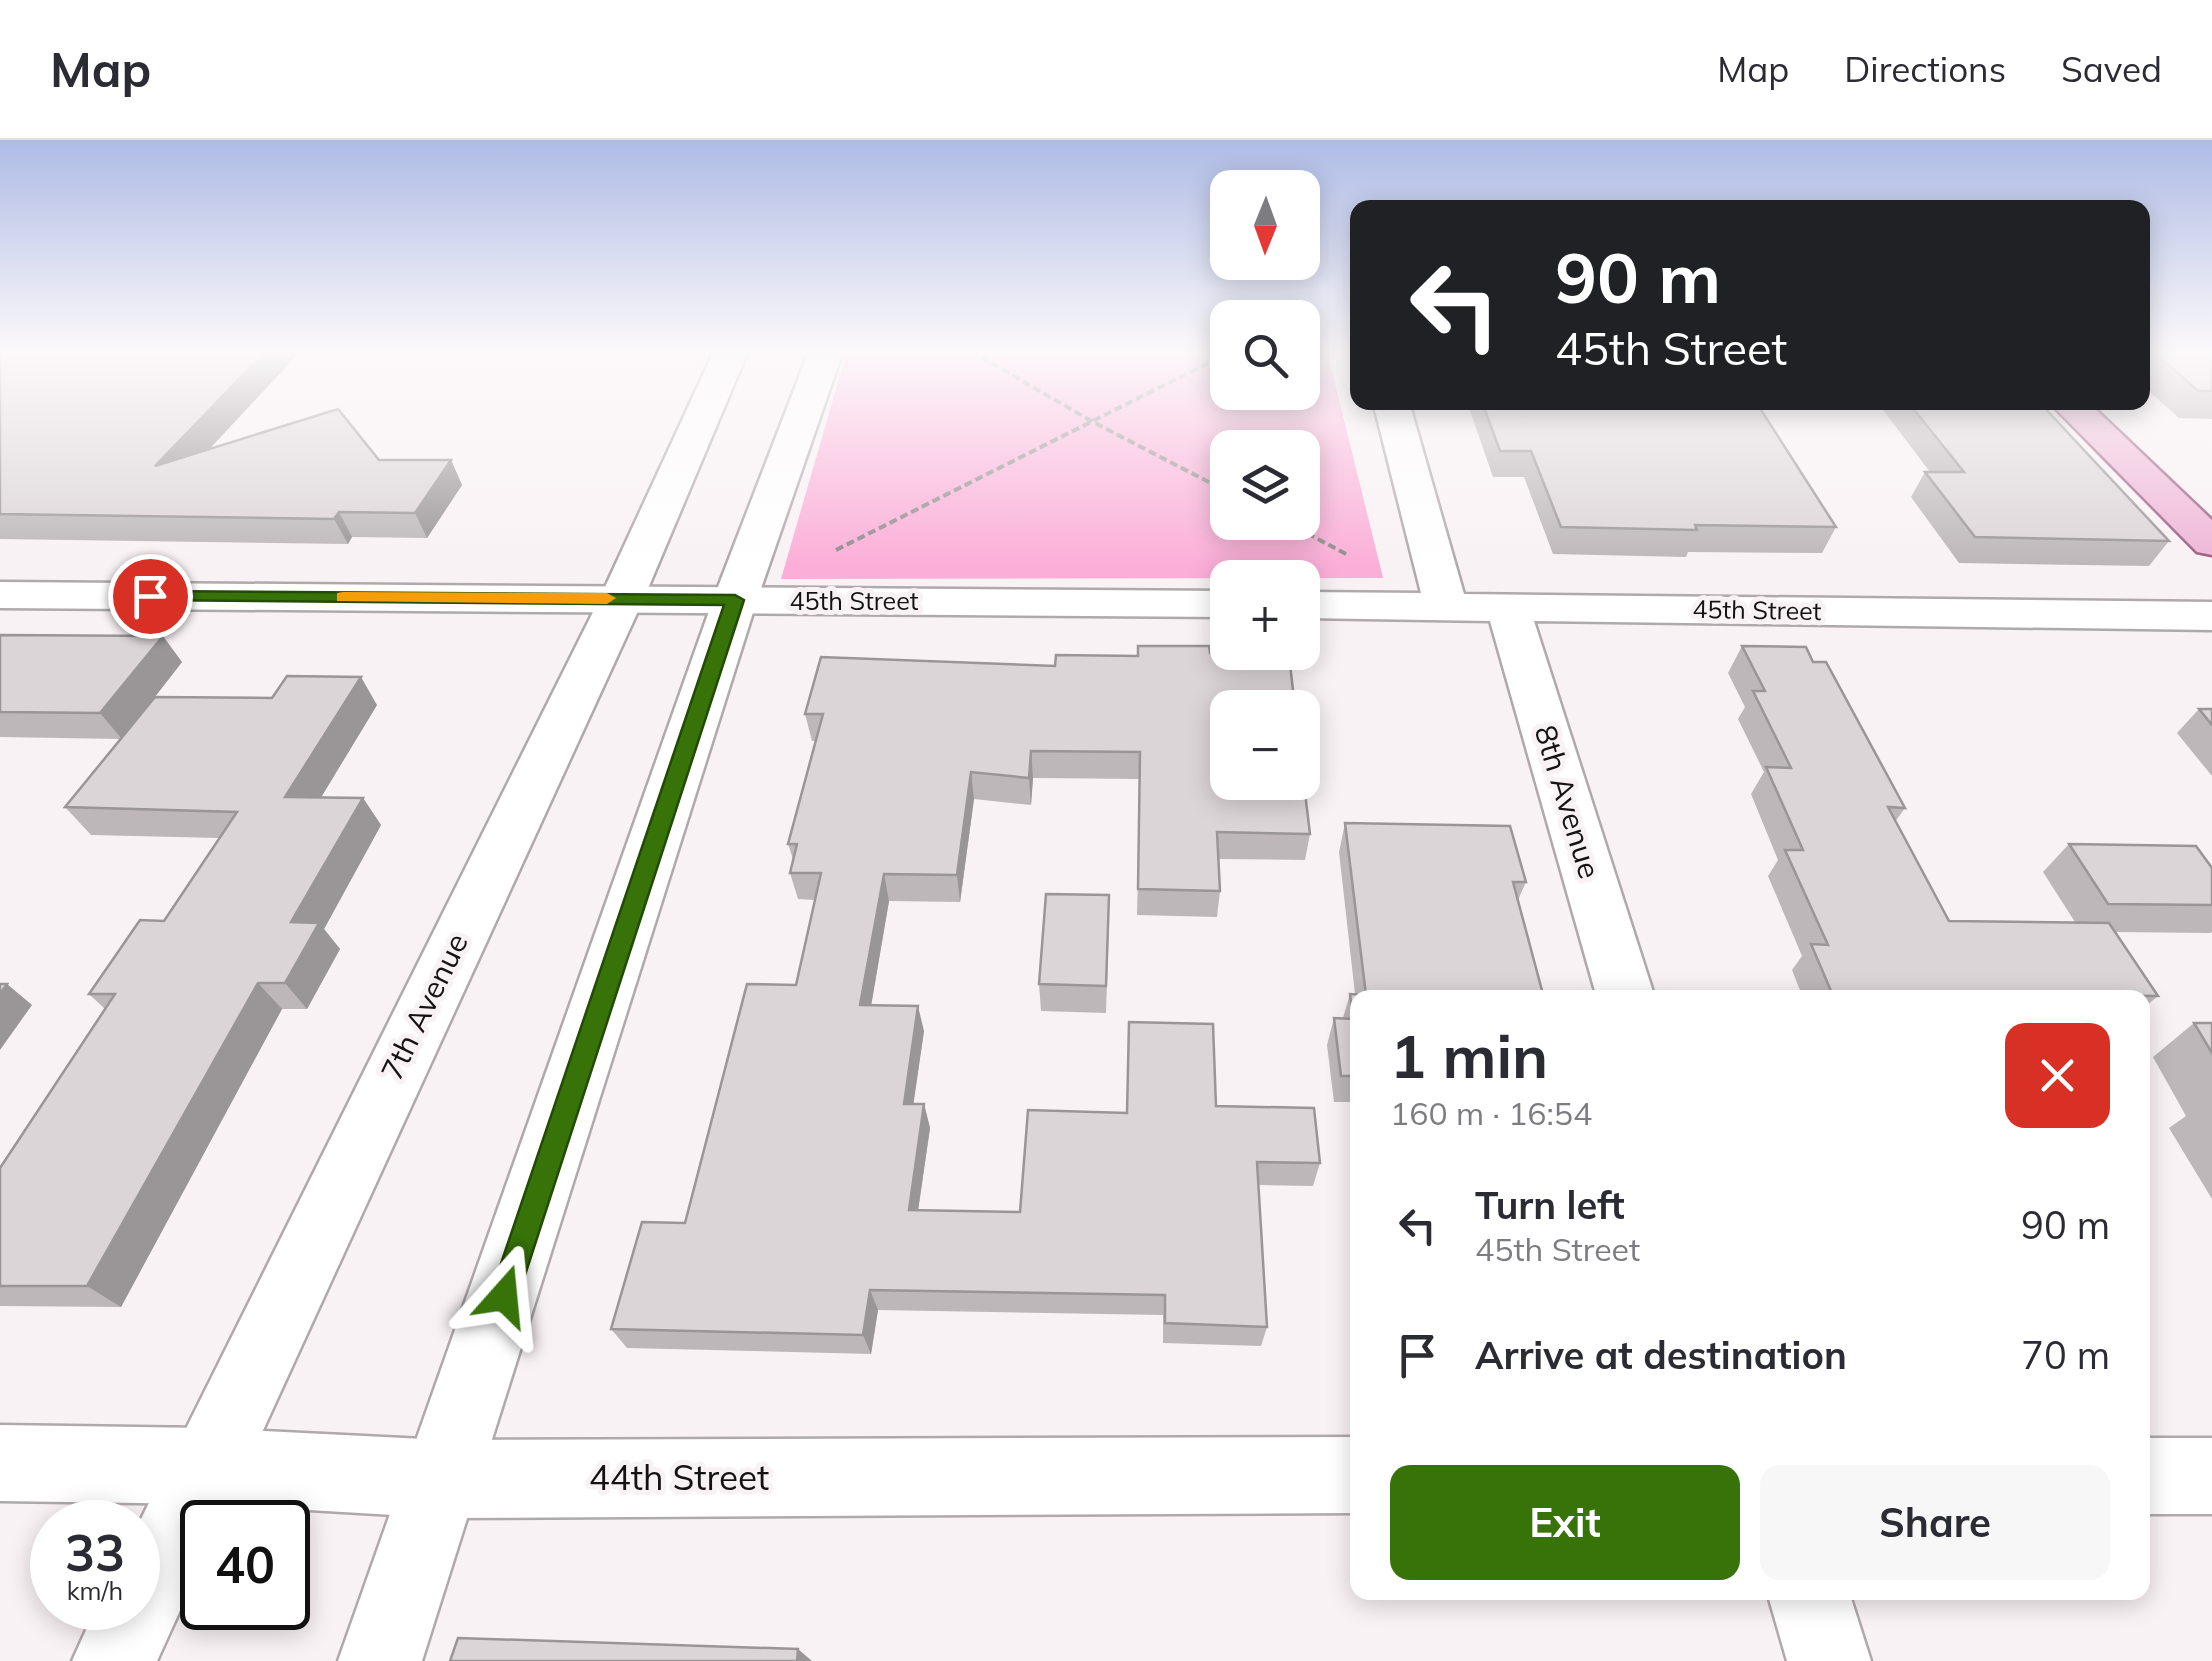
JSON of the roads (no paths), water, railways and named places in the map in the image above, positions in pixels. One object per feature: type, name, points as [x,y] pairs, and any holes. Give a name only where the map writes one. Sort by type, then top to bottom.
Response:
[{"type":"main road","points":[[2088,422],[2212,543]]},
{"type":"street","name":"7th Avenue","points":[[114,1661],[622,598],[700,422]]},
{"type":"street","points":[[380,1661],[735,600],[800,422]]},
{"type":"street","points":[[1396,422],[1446,606]]},
{"type":"street","name":"45th Street","points":[[0,595],[1210,604]]},
{"type":"street","name":"45th Street","points":[[1320,605],[2212,616]]},
{"type":"street","name":"8th Avenue","points":[[1508,607],[1624,990]]},
{"type":"street","name":"44th Street","points":[[0,1464],[205,1466],[444,1479],[1350,1474]]},
{"type":"street","points":[[2150,1476],[2212,1476]]},
{"type":"street","points":[[1810,1600],[1829,1661]]}]
